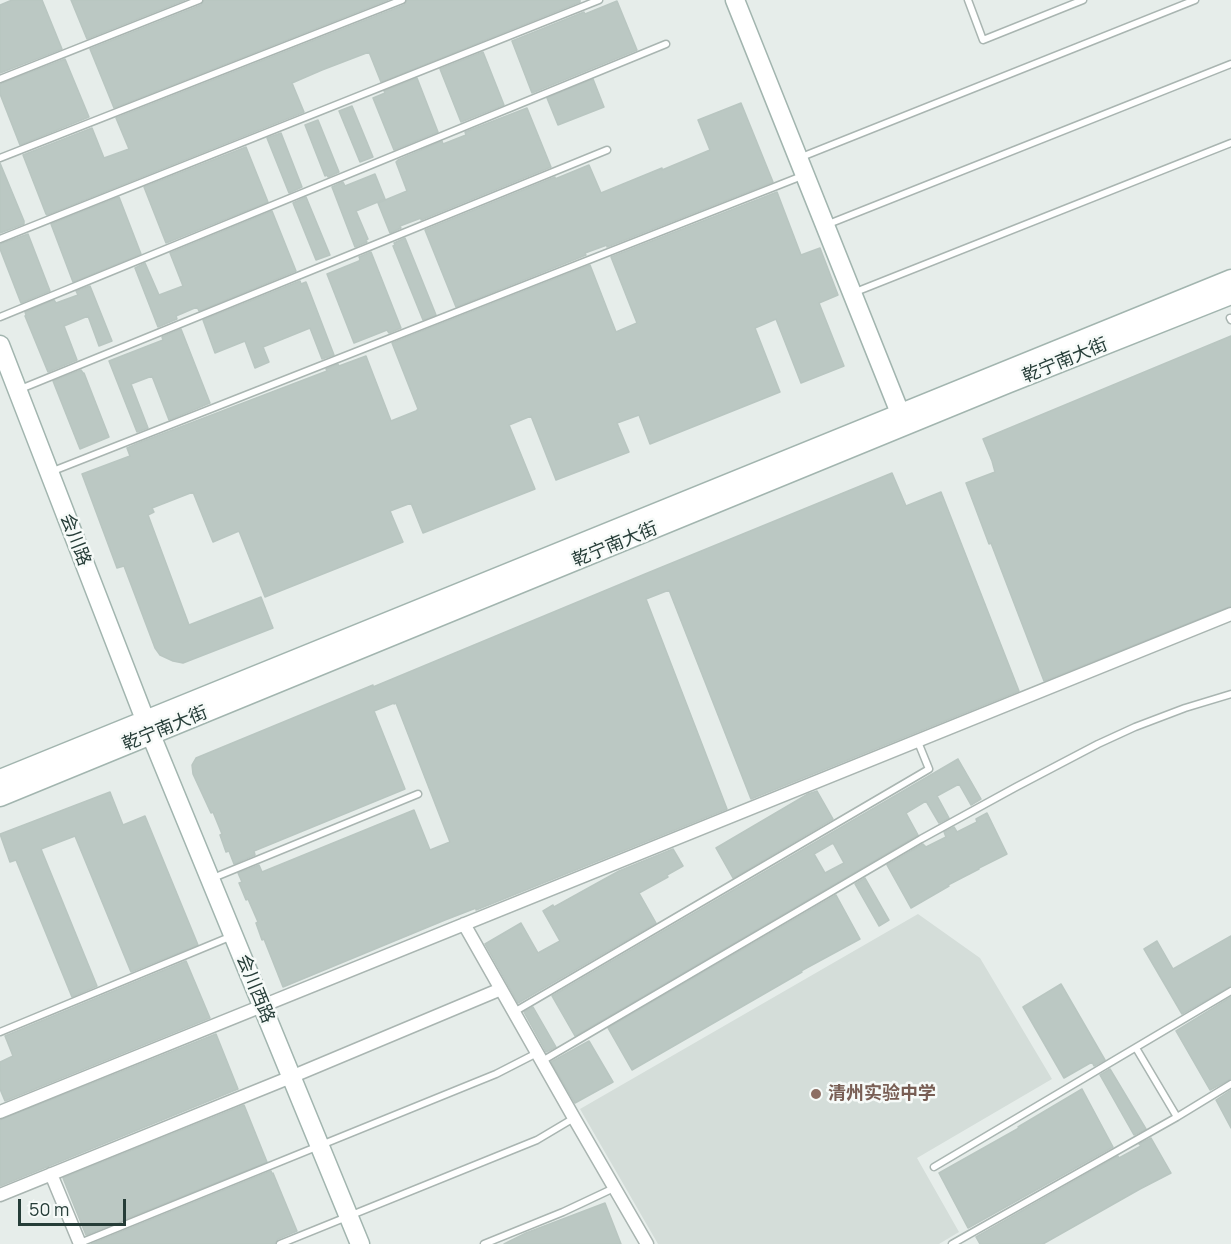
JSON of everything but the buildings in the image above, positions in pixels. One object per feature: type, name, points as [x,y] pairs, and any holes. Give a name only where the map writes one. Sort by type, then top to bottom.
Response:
[{"type":"main road","points":[[735,0],[900,413]]},
{"type":"main road","name":"乾宁南大街","points":[[0,797],[148,727],[900,413],[1231,279]]},
{"type":"main road","name":"乾宁南大街","points":[[0,779],[148,727],[1231,295]]},
{"type":"main road","name":"会川路","points":[[0,345],[148,727]]},
{"type":"main road","name":"会川西路","points":[[148,727],[360,1244]]},
{"type":"street","points":[[0,1112],[1231,614]]},
{"type":"street","points":[[464,924],[647,1244]]},
{"type":"street","points":[[0,1195],[501,989]]},
{"type":"street","points":[[51,1174],[80,1244]]},
{"type":"lane","points":[[0,79],[199,0]]},
{"type":"lane","points":[[0,158],[402,0]]},
{"type":"lane","points":[[0,239],[599,0]]},
{"type":"lane","points":[[968,0],[983,40],[1083,0]]},
{"type":"lane","points":[[49,473],[802,167],[1195,0]]},
{"type":"lane","points":[[0,317],[666,44]]},
{"type":"lane","points":[[825,226],[1231,64]]},
{"type":"lane","points":[[852,293],[1231,143]]},
{"type":"lane","points":[[17,390],[607,150]]},
{"type":"lane","points":[[80,1244],[539,1057],[1016,787],[1135,727],[1231,694]]},
{"type":"lane","points":[[514,1013],[929,769],[918,742]]},
{"type":"lane","points":[[210,879],[418,794]]},
{"type":"lane","points":[[0,1032],[233,936]]},
{"type":"lane","points":[[934,1167],[1231,992]]},
{"type":"lane","points":[[1137,1048],[1177,1117]]},
{"type":"lane","points":[[952,1244],[1231,1084]]},
{"type":"lane","points":[[280,1244],[537,1140],[574,1118]]},
{"type":"lane","points":[[484,1244],[563,1212],[614,1188]]},
{"type":"shaded area","name":"清州实验中学","points":[[918,914],[980,958],[1052,1079],[917,1158],[959,1232],[939,1244],[658,1244],[580,1109]]},
{"type":"place","name":"清州实验中学","points":[[816,1094]]}]
